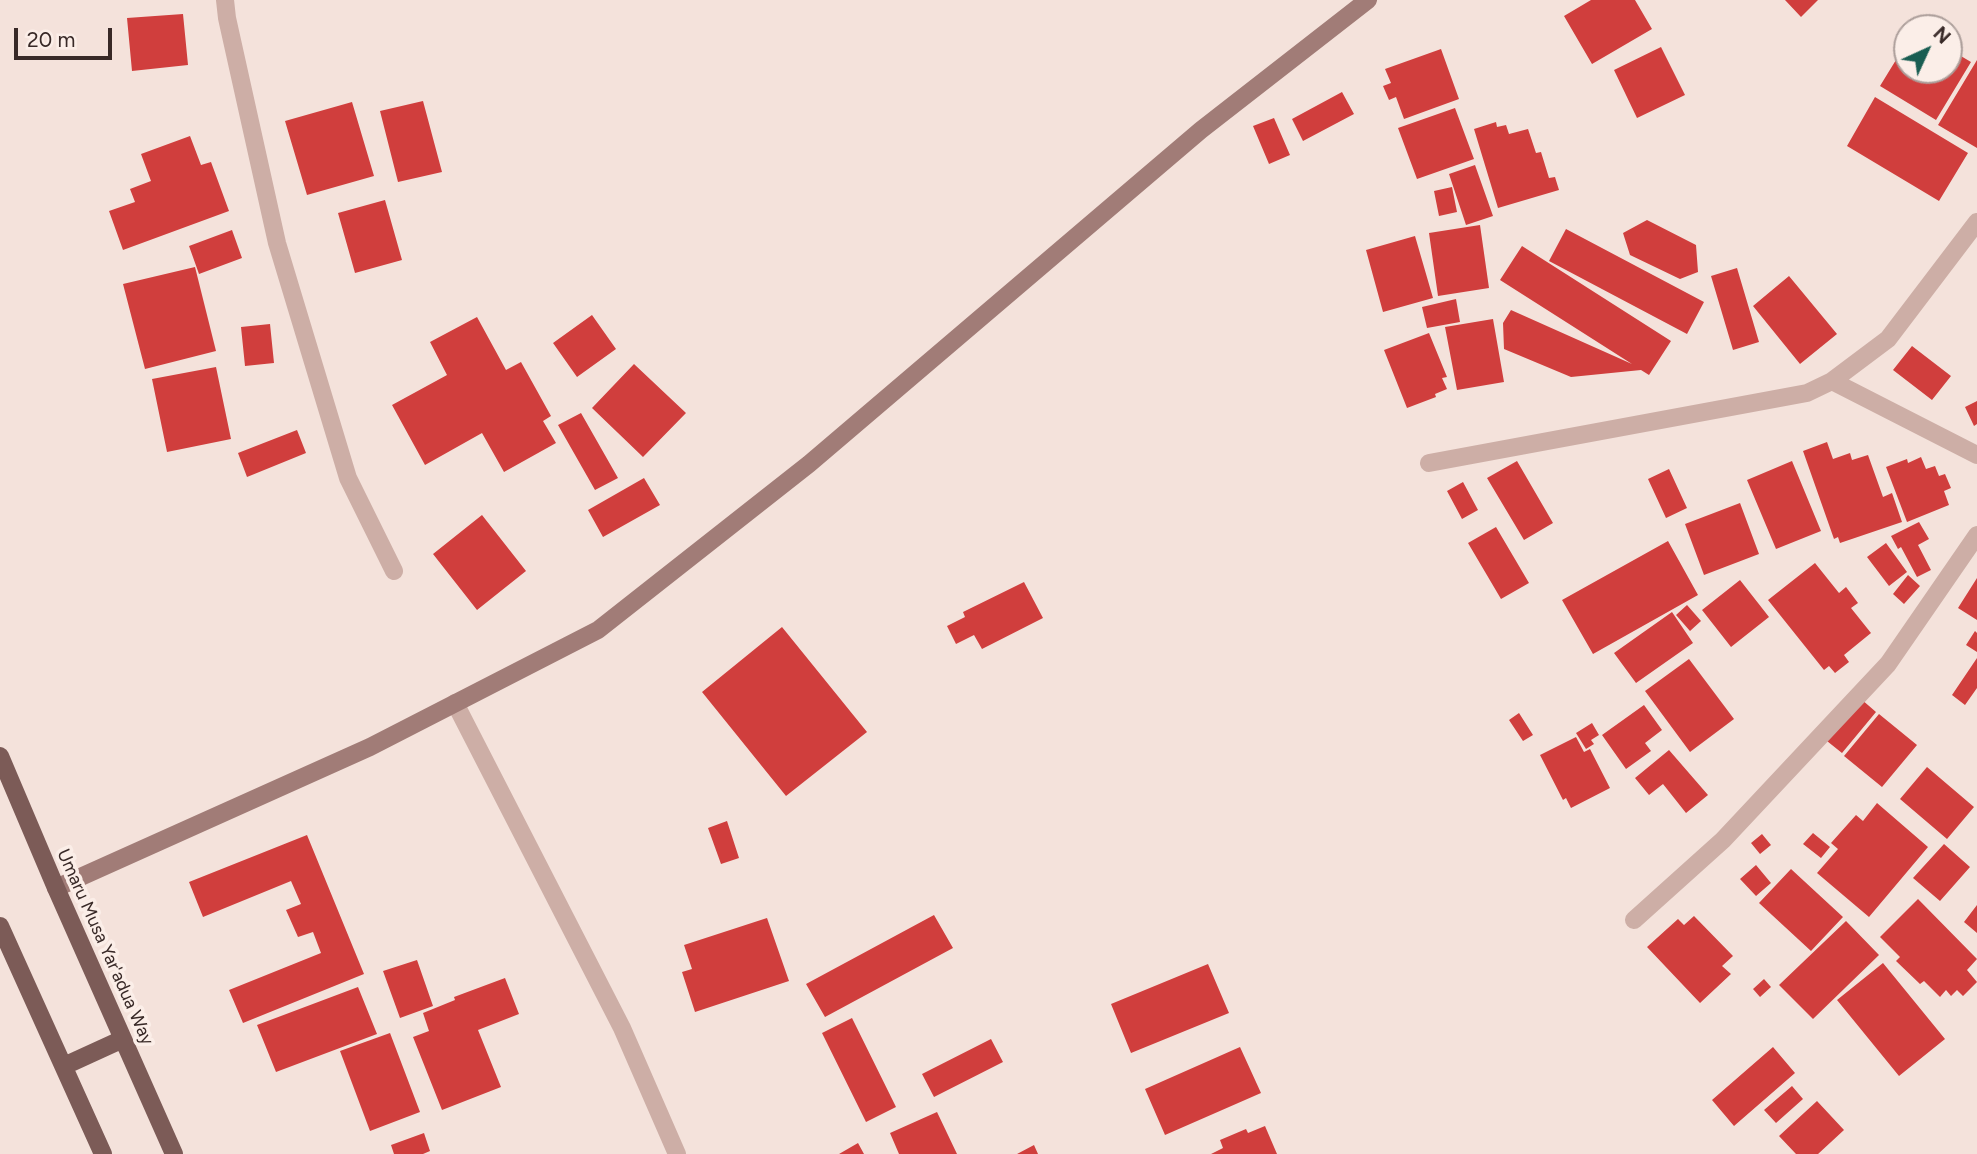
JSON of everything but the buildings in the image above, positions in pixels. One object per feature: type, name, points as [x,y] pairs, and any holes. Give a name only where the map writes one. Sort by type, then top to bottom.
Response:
[{"type":"main road","name":"Umaru Musa Yar'adua Way","points":[[0,756],[174,1154]]},
{"type":"main road","points":[[0,926],[6,955],[64,1066],[103,1154]]},
{"type":"main road","points":[[64,1066],[123,1039]]},
{"type":"street","points":[[225,0],[277,243],[348,478],[394,571]]},
{"type":"street","points":[[56,888],[370,747],[598,630],[809,464],[1201,130],[1368,0]]},
{"type":"street","points":[[1429,463],[1807,393],[1832,381],[1888,339],[1977,222]]},
{"type":"street","points":[[1832,381],[1977,455]]},
{"type":"street","points":[[1634,920],[1723,840],[1888,664],[1977,535]]},
{"type":"street","points":[[455,704],[622,1028],[677,1154]]}]
